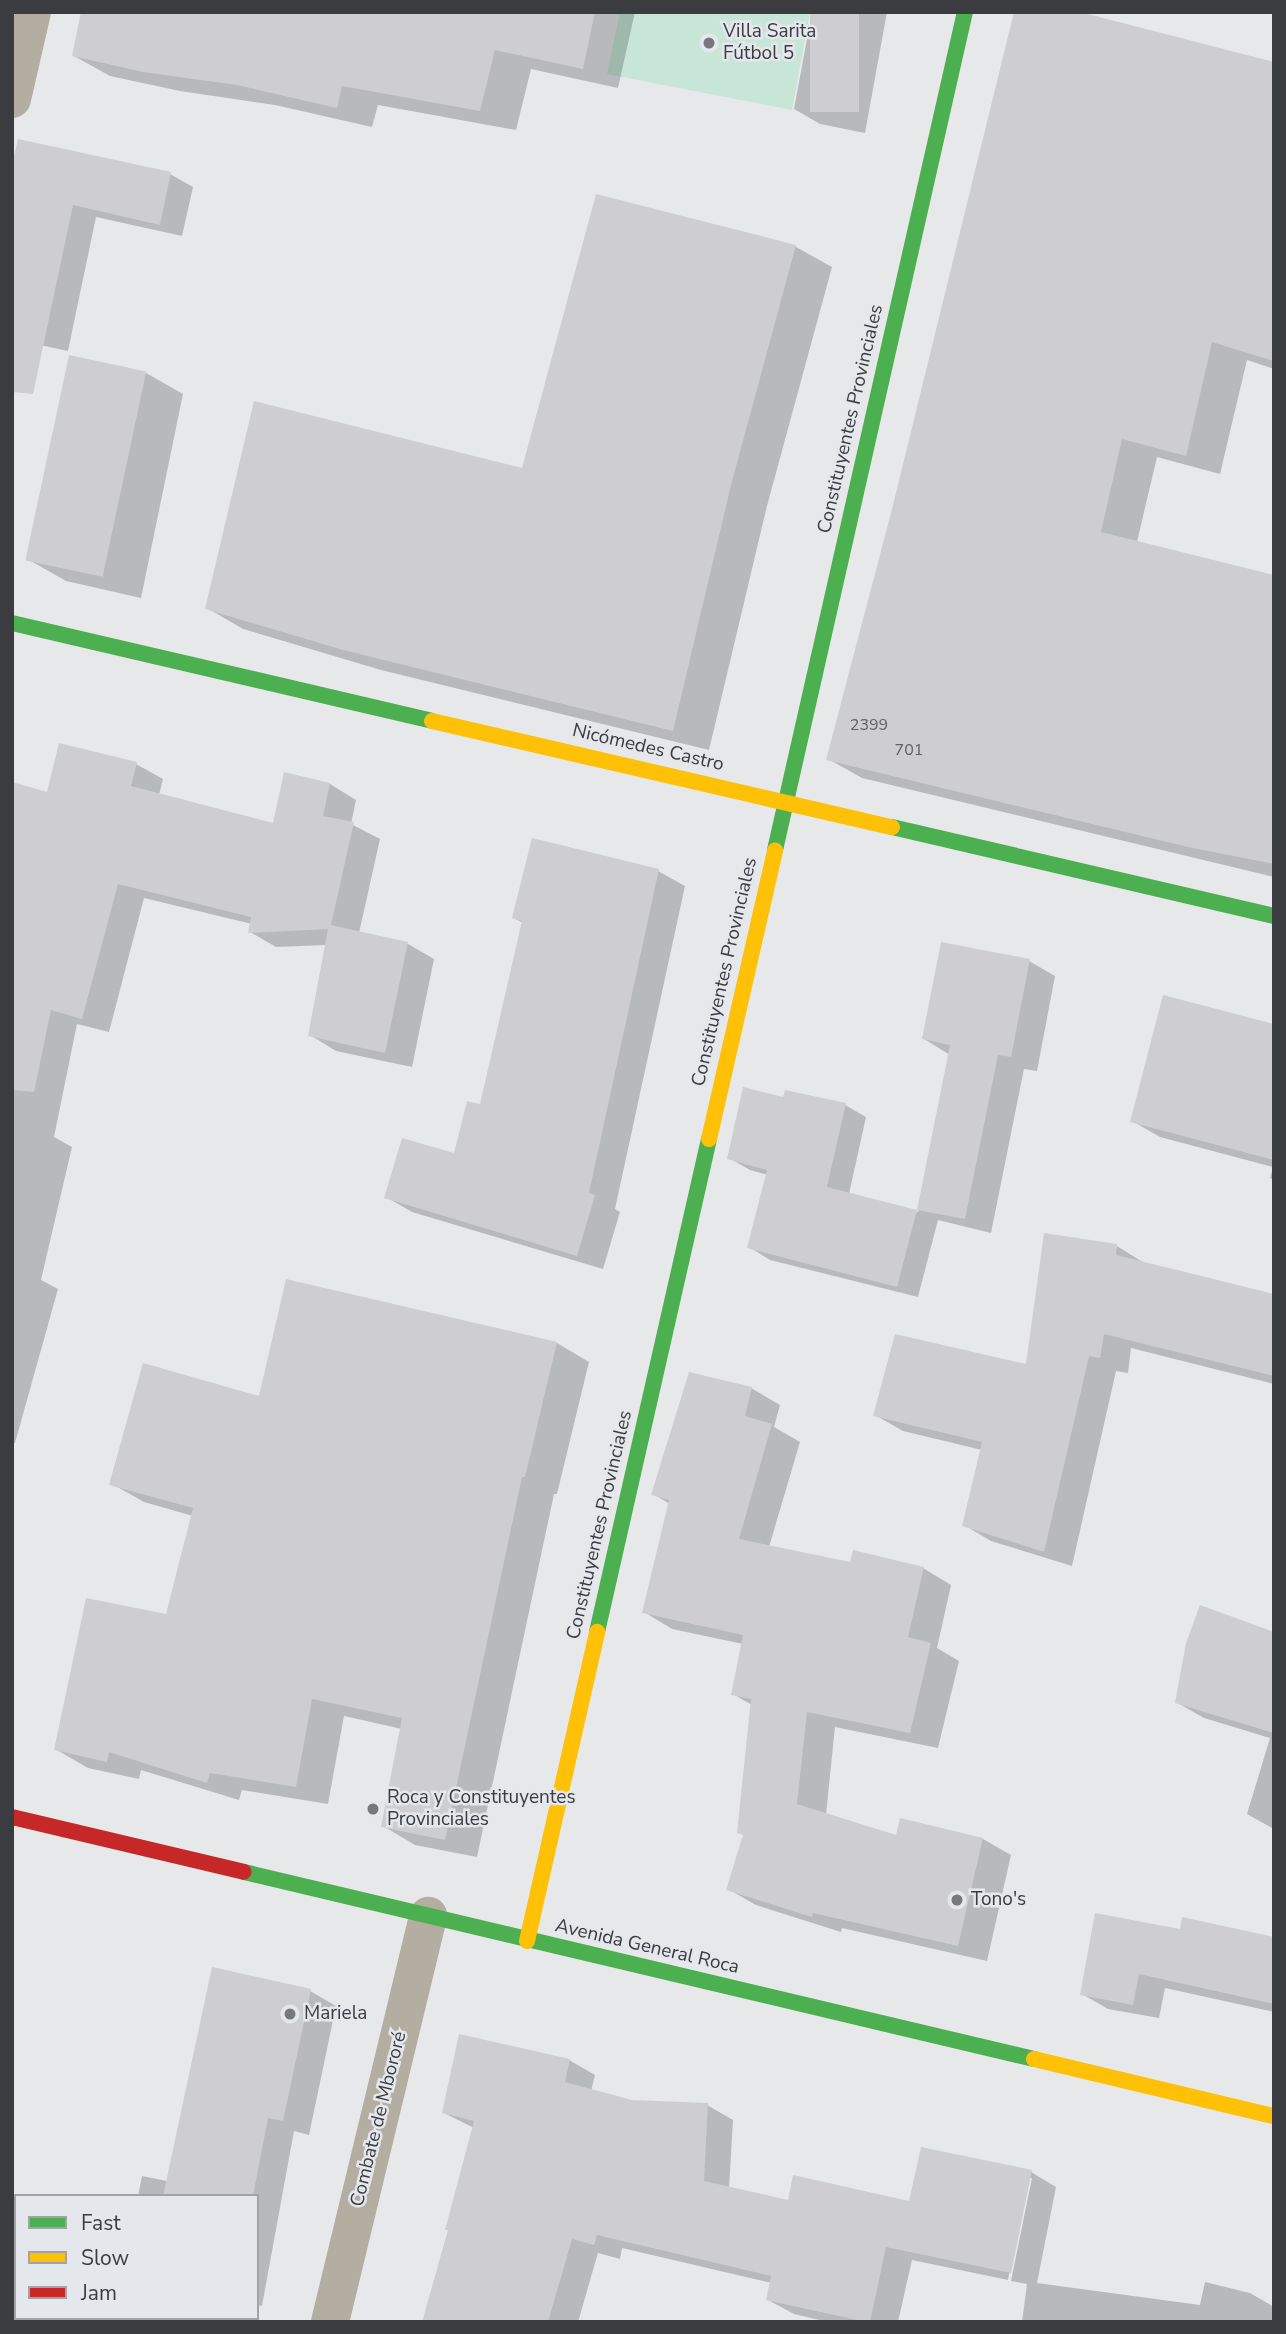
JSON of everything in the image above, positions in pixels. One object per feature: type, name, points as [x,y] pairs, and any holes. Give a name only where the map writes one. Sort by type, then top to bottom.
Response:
[{"type":"street","points":[[12,99],[32,12]]},
{"type":"street","name":"Constituyentes Provinciales","points":[[527,1941],[965,12]]},
{"type":"street","name":"Nicómedes Castro","points":[[12,624],[1274,916]]},
{"type":"street","name":"Avenida General Roca","points":[[12,1817],[1274,2116]]},
{"type":"street","name":"Combate de Mbororé","points":[[330,2322],[428,1916]]},
{"type":"green space","name":"Villa Sarita Fútbol 5","points":[[620,12],[810,12],[792,110],[607,74]]},
{"type":"building","points":[[81,12],[595,12],[583,69],[495,50],[480,111],[342,86],[337,108],[237,85],[143,72],[72,56]]},
{"type":"building","points":[[810,12],[859,12],[859,112],[810,112]]},
{"type":"building","points":[[1014,12],[1080,12],[1274,62],[1274,361],[1212,342],[1186,456],[1122,439],[1101,532],[1274,575],[1274,864],[1188,847],[826,760],[892,509]]},
{"type":"building","points":[[18,139],[171,172],[160,225],[73,205],[33,394],[12,392],[12,164]]},
{"type":"building","points":[[596,194],[796,245],[731,485],[673,731],[343,650],[205,609],[254,401],[522,468]]},
{"type":"building","points":[[69,355],[146,371],[103,577],[25,560]]},
{"type":"building","points":[[59,743],[137,762],[131,786],[273,823],[284,772],[330,783],[323,816],[354,822],[331,925],[408,942],[385,1053],[308,1036],[328,929],[248,933],[251,917],[118,884],[82,1019],[51,1010],[34,1092],[12,1090],[12,782],[47,792]]},
{"type":"building","points":[[532,838],[659,869],[589,1193],[595,1195],[577,1256],[384,1198],[402,1138],[454,1153],[467,1101],[480,1104],[522,921],[512,918]]},
{"type":"building","points":[[941,942],[1030,959],[1011,1057],[998,1055],[965,1219],[917,1210],[950,1045],[922,1039]]},
{"type":"building","points":[[1163,995],[1274,1024],[1274,1160],[1130,1122]]},
{"type":"building","points":[[743,1087],[783,1097],[785,1090],[846,1103],[827,1187],[917,1210],[897,1287],[747,1248],[767,1170],[727,1159]]},
{"type":"building","points":[[1044,1233],[1117,1244],[1116,1255],[1274,1294],[1274,1376],[1104,1334],[1100,1358],[1089,1356],[1044,1552],[962,1526],[982,1442],[873,1416],[895,1334],[1026,1364]]},
{"type":"building","points":[[286,1279],[557,1342],[525,1477],[522,1477],[445,1840],[381,1827],[402,1718],[312,1699],[296,1787],[210,1773],[207,1783],[109,1752],[107,1762],[54,1750],[86,1598],[166,1614],[193,1508],[109,1485],[143,1363],[259,1396]]},
{"type":"building","points":[[689,1372],[752,1387],[745,1416],[772,1424],[739,1539],[850,1562],[853,1550],[924,1567],[908,1637],[931,1643],[910,1733],[807,1712],[797,1804],[896,1835],[900,1818],[983,1838],[958,1946],[813,1913],[812,1917],[726,1890],[743,1835],[737,1833],[751,1699],[731,1695],[743,1635],[642,1613],[669,1500],[651,1495]]},
{"type":"building","points":[[1200,1605],[1274,1632],[1274,1733],[1175,1703],[1186,1643]]},
{"type":"building","points":[[1095,1913],[1180,1929],[1182,1917],[1274,1937],[1274,2004],[1139,1974],[1133,2005],[1080,1995]]},
{"type":"building","points":[[212,1967],[311,1989],[283,2121],[268,2118],[253,2194],[163,2194]]},
{"type":"building","points":[[459,2034],[570,2059],[565,2082],[632,2100],[708,2103],[704,2181],[788,2200],[793,2175],[909,2201],[921,2147],[1032,2170],[1011,2273],[886,2247],[870,2322],[866,2322],[766,2300],[771,2276],[597,2235],[594,2245],[572,2239],[548,2322],[422,2322],[448,2230],[445,2230],[474,2121],[442,2113]]},
{"type":"traffic: fast","points":[[775,850],[965,12]]},
{"type":"traffic: fast","points":[[12,623],[432,721]]},
{"type":"traffic: fast","points":[[892,827],[1274,916]]},
{"type":"traffic: fast","points":[[597,1632],[709,1139]]},
{"type":"traffic: fast","points":[[244,1872],[1034,2059]]},
{"type":"traffic: slow","points":[[432,721],[892,827]]},
{"type":"traffic: slow","points":[[709,1139],[775,850]]},
{"type":"traffic: slow","points":[[527,1941],[597,1632]]},
{"type":"traffic: slow","points":[[1034,2059],[1274,2116]]},
{"type":"traffic: jam","points":[[12,1817],[244,1872]]},
{"type":"place","name":"Villa Sarita Fútbol 5","points":[[709,43]]},
{"type":"place","name":"Roca y Constituyentes Provinciales","points":[[373,1809]]},
{"type":"place","name":"Tono's","points":[[957,1900]]},
{"type":"place","name":"Mariela","points":[[290,2014]]}]
